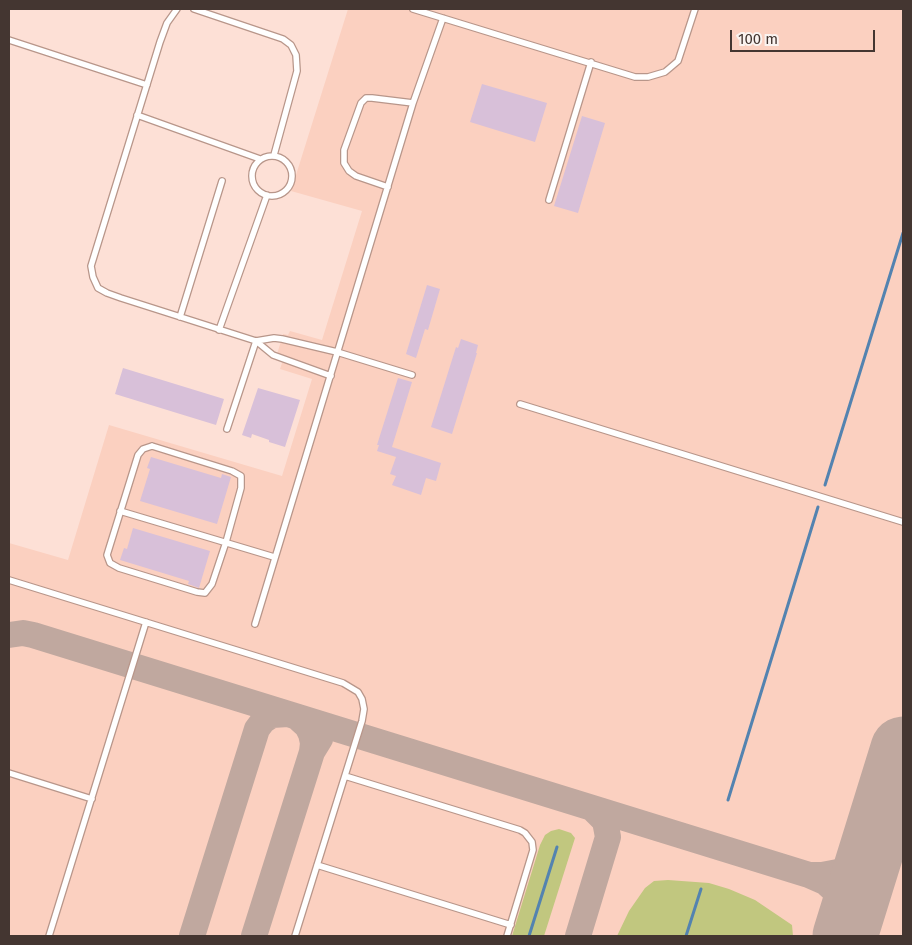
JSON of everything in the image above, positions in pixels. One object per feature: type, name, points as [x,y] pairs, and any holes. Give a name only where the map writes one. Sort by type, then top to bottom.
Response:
[{"type":"lane","points":[[177,9],[167,23],[137,115],[91,266],[92,277],[98,288],[107,293],[256,341],[273,355],[331,376]]},
{"type":"lane","points":[[194,9],[284,39],[291,45],[296,54],[297,71],[274,155]]},
{"type":"lane","points":[[413,9],[635,76],[648,77],[665,72],[678,61],[695,9]]},
{"type":"lane","points":[[255,624],[413,103],[443,18]]},
{"type":"lane","points":[[9,40],[147,85]]},
{"type":"lane","points":[[549,200],[591,62]]},
{"type":"lane","points":[[388,187],[356,176],[348,171],[344,163],[344,150],[361,103],[366,98],[413,103]]},
{"type":"lane","points":[[137,115],[260,159]]},
{"type":"lane","points":[[274,155],[281,157],[291,168],[291,182],[282,194],[267,196],[255,187],[252,180],[252,172],[260,159],[274,155]]},
{"type":"lane","points":[[180,317],[222,181]]},
{"type":"lane","points":[[219,330],[267,196]]},
{"type":"lane","points":[[256,341],[274,338],[282,339],[337,352],[412,375]]},
{"type":"lane","points":[[227,429],[256,341]]},
{"type":"lane","points":[[520,404],[903,522]]},
{"type":"lane","points":[[152,446],[232,471],[240,476],[242,488],[226,542],[212,584],[205,593],[119,568],[110,563],[107,555],[120,512],[138,455],[143,449],[152,446]]},
{"type":"lane","points":[[120,512],[274,557]]},
{"type":"lane","points":[[9,580],[352,687],[358,692],[364,709],[362,722],[295,936]]},
{"type":"lane","points":[[49,936],[146,622]]},
{"type":"lane","points":[[9,773],[92,799]]},
{"type":"lane","points":[[345,776],[525,833],[532,842],[533,850],[507,936]]},
{"type":"lane","points":[[317,865],[511,925]]},
{"type":"shaded area","points":[[348,9],[903,9],[903,936],[9,936],[9,543],[68,560],[109,425],[282,476],[312,379],[280,369],[283,360],[276,358],[283,334],[288,335],[290,331],[322,340],[362,211],[291,191]]},
{"type":"green space","points":[[559,829],[571,833],[575,838],[544,936],[512,936],[540,845],[545,835]]},
{"type":"green space","points":[[668,880],[709,883],[755,900],[792,925],[793,936],[617,936],[629,911],[645,888],[654,881]]},
{"type":"building","points":[[482,84],[547,103],[535,142],[470,122]]},
{"type":"building","points":[[582,116],[605,123],[578,213],[554,206]]},
{"type":"building","points":[[427,285],[440,289],[428,330],[425,329],[416,358],[406,354]]},
{"type":"building","points":[[461,339],[478,345],[452,434],[431,427],[456,347],[458,348]]},
{"type":"building","points":[[123,368],[224,399],[216,425],[115,394]]},
{"type":"building","points":[[398,378],[412,382],[392,447],[441,463],[436,481],[426,478],[421,495],[392,485],[396,476],[390,474],[396,457],[377,451],[379,445],[377,445]]},
{"type":"building","points":[[258,388],[300,400],[285,447],[252,434],[251,438],[242,435]]},
{"type":"building","points":[[151,457],[221,478],[222,474],[231,477],[217,524],[140,501],[150,469],[147,468]]},
{"type":"building","points":[[133,528],[210,551],[199,588],[188,584],[189,581],[120,560],[124,548],[127,549]]},
{"type":"waterway","points":[[825,485],[903,233]]},
{"type":"waterway","points":[[728,800],[818,507]]},
{"type":"waterway","points":[[529,936],[557,847]]},
{"type":"waterway","points":[[686,936],[701,889]]},
{"type":"taxiway","points":[[9,635],[23,633],[33,635],[809,875],[825,882],[837,893],[845,905],[850,919],[851,936]]},
{"type":"taxiway","points":[[192,936],[257,729],[263,721],[272,715],[288,714],[297,717],[307,726],[311,734],[312,752]]},
{"type":"taxiway","points":[[254,936],[312,752],[320,739]]},
{"type":"taxiway","points":[[578,936],[608,837],[605,821],[592,808]]},
{"type":"taxiway","points":[[809,875],[822,875],[843,871],[863,858],[873,847]]},
{"type":"runway","points":[[845,936],[903,749]]}]
